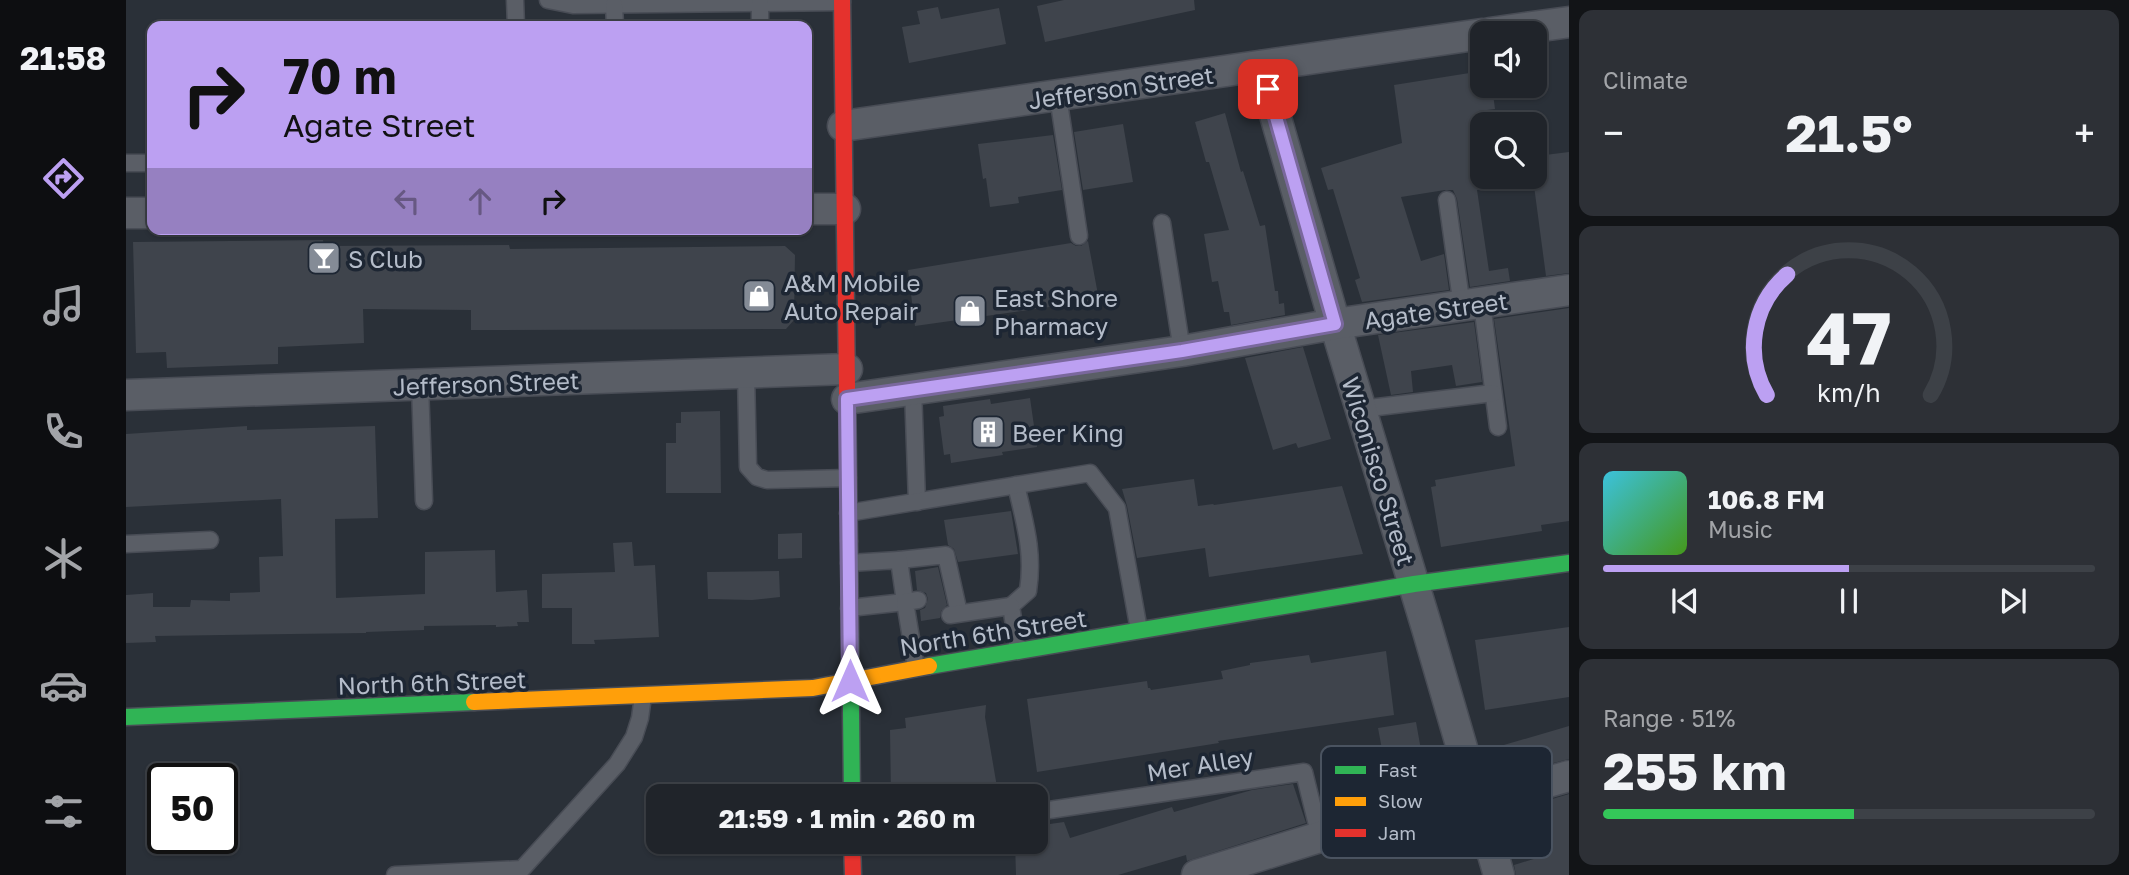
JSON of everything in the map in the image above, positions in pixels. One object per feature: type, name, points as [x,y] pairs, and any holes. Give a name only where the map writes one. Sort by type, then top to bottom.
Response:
[{"type":"main road","points":[[842,1],[852,784]]},
{"type":"main road","name":"North 6th Street","points":[[126,717],[813,688],[885,673],[1414,584],[1569,563]]},
{"type":"main road","points":[[852,854],[853,875]]},
{"type":"street","points":[[1547,25],[1569,22]]},
{"type":"street","name":"Jefferson Street","points":[[843,126],[1470,36]]},
{"type":"street","name":"Wiconisco Street","points":[[1261,66],[1461,746]]},
{"type":"street","points":[[812,209],[845,209]]},
{"type":"street","points":[[126,213],[147,213]]},
{"type":"street","name":"Agate Street","points":[[847,384],[913,389],[1182,351],[1335,324],[1569,290]]},
{"type":"street","name":"Jefferson Street","points":[[126,394],[746,374],[847,384]]},
{"type":"street","points":[[1552,781],[1569,776]]},
{"type":"street","points":[[1197,875],[1320,837]]},
{"type":"street","name":"Wiconisco Street","points":[[1494,858],[1499,875]]},
{"type":"lane","points":[[515,0],[516,21]]},
{"type":"lane","points":[[548,0],[573,5],[842,1]]},
{"type":"lane","points":[[760,3],[760,21]]},
{"type":"lane","points":[[614,5],[615,21]]},
{"type":"lane","points":[[1058,96],[1079,236]]},
{"type":"lane","points":[[126,163],[147,163]]},
{"type":"lane","points":[[1447,200],[1493,393],[1497,426]]},
{"type":"lane","points":[[1162,223],[1182,351]]},
{"type":"lane","points":[[746,374],[748,467],[757,477],[767,480],[848,478]]},
{"type":"lane","points":[[420,385],[424,501]]},
{"type":"lane","points":[[913,389],[917,502]]},
{"type":"lane","points":[[1361,409],[1493,393]]},
{"type":"lane","points":[[848,513],[1090,473],[1117,508],[1139,630]]},
{"type":"lane","points":[[849,563],[946,555],[955,614],[1011,606],[1028,592],[1031,568],[1029,538],[1016,485]]},
{"type":"lane","points":[[126,544],[210,540]]},
{"type":"lane","points":[[899,560],[912,601],[916,668]]},
{"type":"lane","points":[[849,608],[912,601]]},
{"type":"lane","points":[[1011,606],[1018,651]]},
{"type":"lane","points":[[395,875],[522,869],[617,764],[634,737],[643,696]]},
{"type":"lane","name":"Mer Alley","points":[[1048,810],[1304,772],[1320,837]]},
{"type":"building","points":[[1064,0],[1194,0],[1195,10],[1045,42],[1037,6]]},
{"type":"building","points":[[938,7],[941,19],[999,8],[1006,44],[909,63],[902,27],[920,24],[917,11]]},
{"type":"building","points":[[1470,73],[1470,98],[1494,98],[1495,109],[1470,112],[1470,189],[1482,189],[1477,190],[1489,271],[1508,268],[1510,281],[1470,287],[1457,199],[1453,190],[1445,190],[1401,197],[1421,261],[1444,254],[1449,290],[1362,302],[1355,280],[1360,278],[1333,189],[1328,190],[1321,168],[1402,143],[1394,85]]},
{"type":"building","points":[[1225,113],[1241,172],[1243,171],[1260,226],[1265,225],[1275,291],[1278,291],[1279,304],[1284,303],[1285,315],[1231,325],[1229,312],[1224,312],[1218,281],[1212,282],[1204,234],[1229,230],[1195,122]]},
{"type":"building","points":[[1123,124],[1133,182],[1083,190],[1074,132]]},
{"type":"building","points":[[1053,135],[1062,190],[1018,197],[1019,203],[990,207],[978,144]]},
{"type":"building","points":[[1569,152],[1569,273],[1546,276],[1534,189],[1547,189],[1547,155]]},
{"type":"building","points":[[323,240],[324,246],[509,245],[510,249],[785,246],[795,255],[794,320],[786,329],[471,330],[471,310],[363,309],[364,343],[278,347],[278,364],[167,368],[166,352],[136,353],[133,242]]},
{"type":"building","points":[[1088,241],[1099,300],[915,326],[908,270],[1071,243],[1081,246]]},
{"type":"building","points":[[1569,308],[1569,521],[1541,525],[1542,531],[1441,547],[1431,487],[1436,486],[1435,480],[1515,466],[1494,319]]},
{"type":"building","points":[[1474,322],[1482,382],[1456,386],[1452,365],[1411,371],[1413,392],[1391,395],[1378,335]]},
{"type":"building","points":[[1303,347],[1331,439],[1298,448],[1296,443],[1273,450],[1245,358]]},
{"type":"building","name":"Beer King","points":[[1030,398],[1037,447],[951,463],[950,454],[944,455],[939,417],[944,416],[943,406],[990,399],[991,404]]},
{"type":"building","points":[[720,411],[721,493],[666,493],[666,443],[676,443],[676,423],[681,423],[681,412]]},
{"type":"building","points":[[247,426],[247,430],[375,426],[378,518],[335,519],[336,598],[425,594],[425,552],[495,550],[496,592],[527,590],[529,622],[517,622],[518,626],[424,626],[424,630],[366,633],[155,636],[156,642],[126,643],[126,595],[153,593],[153,607],[190,607],[191,600],[230,601],[230,593],[260,592],[259,557],[283,556],[281,499],[126,507],[126,434]]},
{"type":"building","points":[[1194,479],[1198,506],[1342,486],[1363,554],[1209,577],[1205,548],[1137,558],[1122,489]]},
{"type":"building","points":[[1011,511],[1018,554],[958,562],[954,549],[948,545],[944,520]]},
{"type":"building","points":[[802,533],[802,558],[778,559],[778,534]]},
{"type":"building","points":[[632,542],[634,566],[655,565],[659,637],[594,640],[595,644],[572,644],[572,608],[542,608],[542,574],[615,572],[613,543]]},
{"type":"building","points":[[938,567],[947,605],[941,611],[940,618],[921,621],[920,610],[925,608],[928,599],[926,593],[917,590],[915,571]]},
{"type":"building","points":[[779,571],[780,597],[752,600],[708,599],[707,572]]},
{"type":"building","points":[[1569,627],[1569,697],[1485,710],[1475,640]]},
{"type":"building","points":[[1386,651],[1394,715],[1037,772],[1027,699],[1147,681],[1151,690],[1223,679],[1221,671],[1250,663],[1309,655],[1311,663]]},
{"type":"building","points":[[986,705],[985,717],[996,784],[891,784],[890,730],[906,728],[905,718]]},
{"type":"building","points":[[1416,722],[1420,746],[1381,746],[1378,728]]},
{"type":"building","points":[[1569,726],[1569,759],[1552,763],[1552,746],[1500,746]]},
{"type":"building","points":[[1293,784],[1306,823],[1187,861],[1186,855],[1118,875],[1016,875],[1015,854],[1048,854],[1048,824],[1064,822],[1070,838],[1172,807],[1174,812],[1252,790]]},
{"type":"building","points":[[1569,794],[1569,875],[1516,875],[1514,865],[1537,858],[1552,858],[1552,799]]},
{"type":"traffic: fast","points":[[849,541],[852,784]]},
{"type":"traffic: fast","points":[[929,666],[1414,584],[1569,563]]},
{"type":"traffic: fast","points":[[126,717],[474,702]]},
{"type":"traffic: slow","points":[[474,702],[813,688],[929,666]]},
{"type":"traffic: jam","points":[[842,0],[849,541]]},
{"type":"traffic: jam","points":[[852,854],[853,875]]},
{"type":"place","name":"S Club","points":[[324,258]]},
{"type":"place","name":"A&M Mobile Auto Repair","points":[[759,296]]},
{"type":"place","name":"East Shore Pharmacy","points":[[970,311]]},
{"type":"place","name":"Beer King","points":[[988,432]]},
{"type":"route","points":[[850,681],[847,399],[1182,351],[1335,324],[1268,89]]}]
